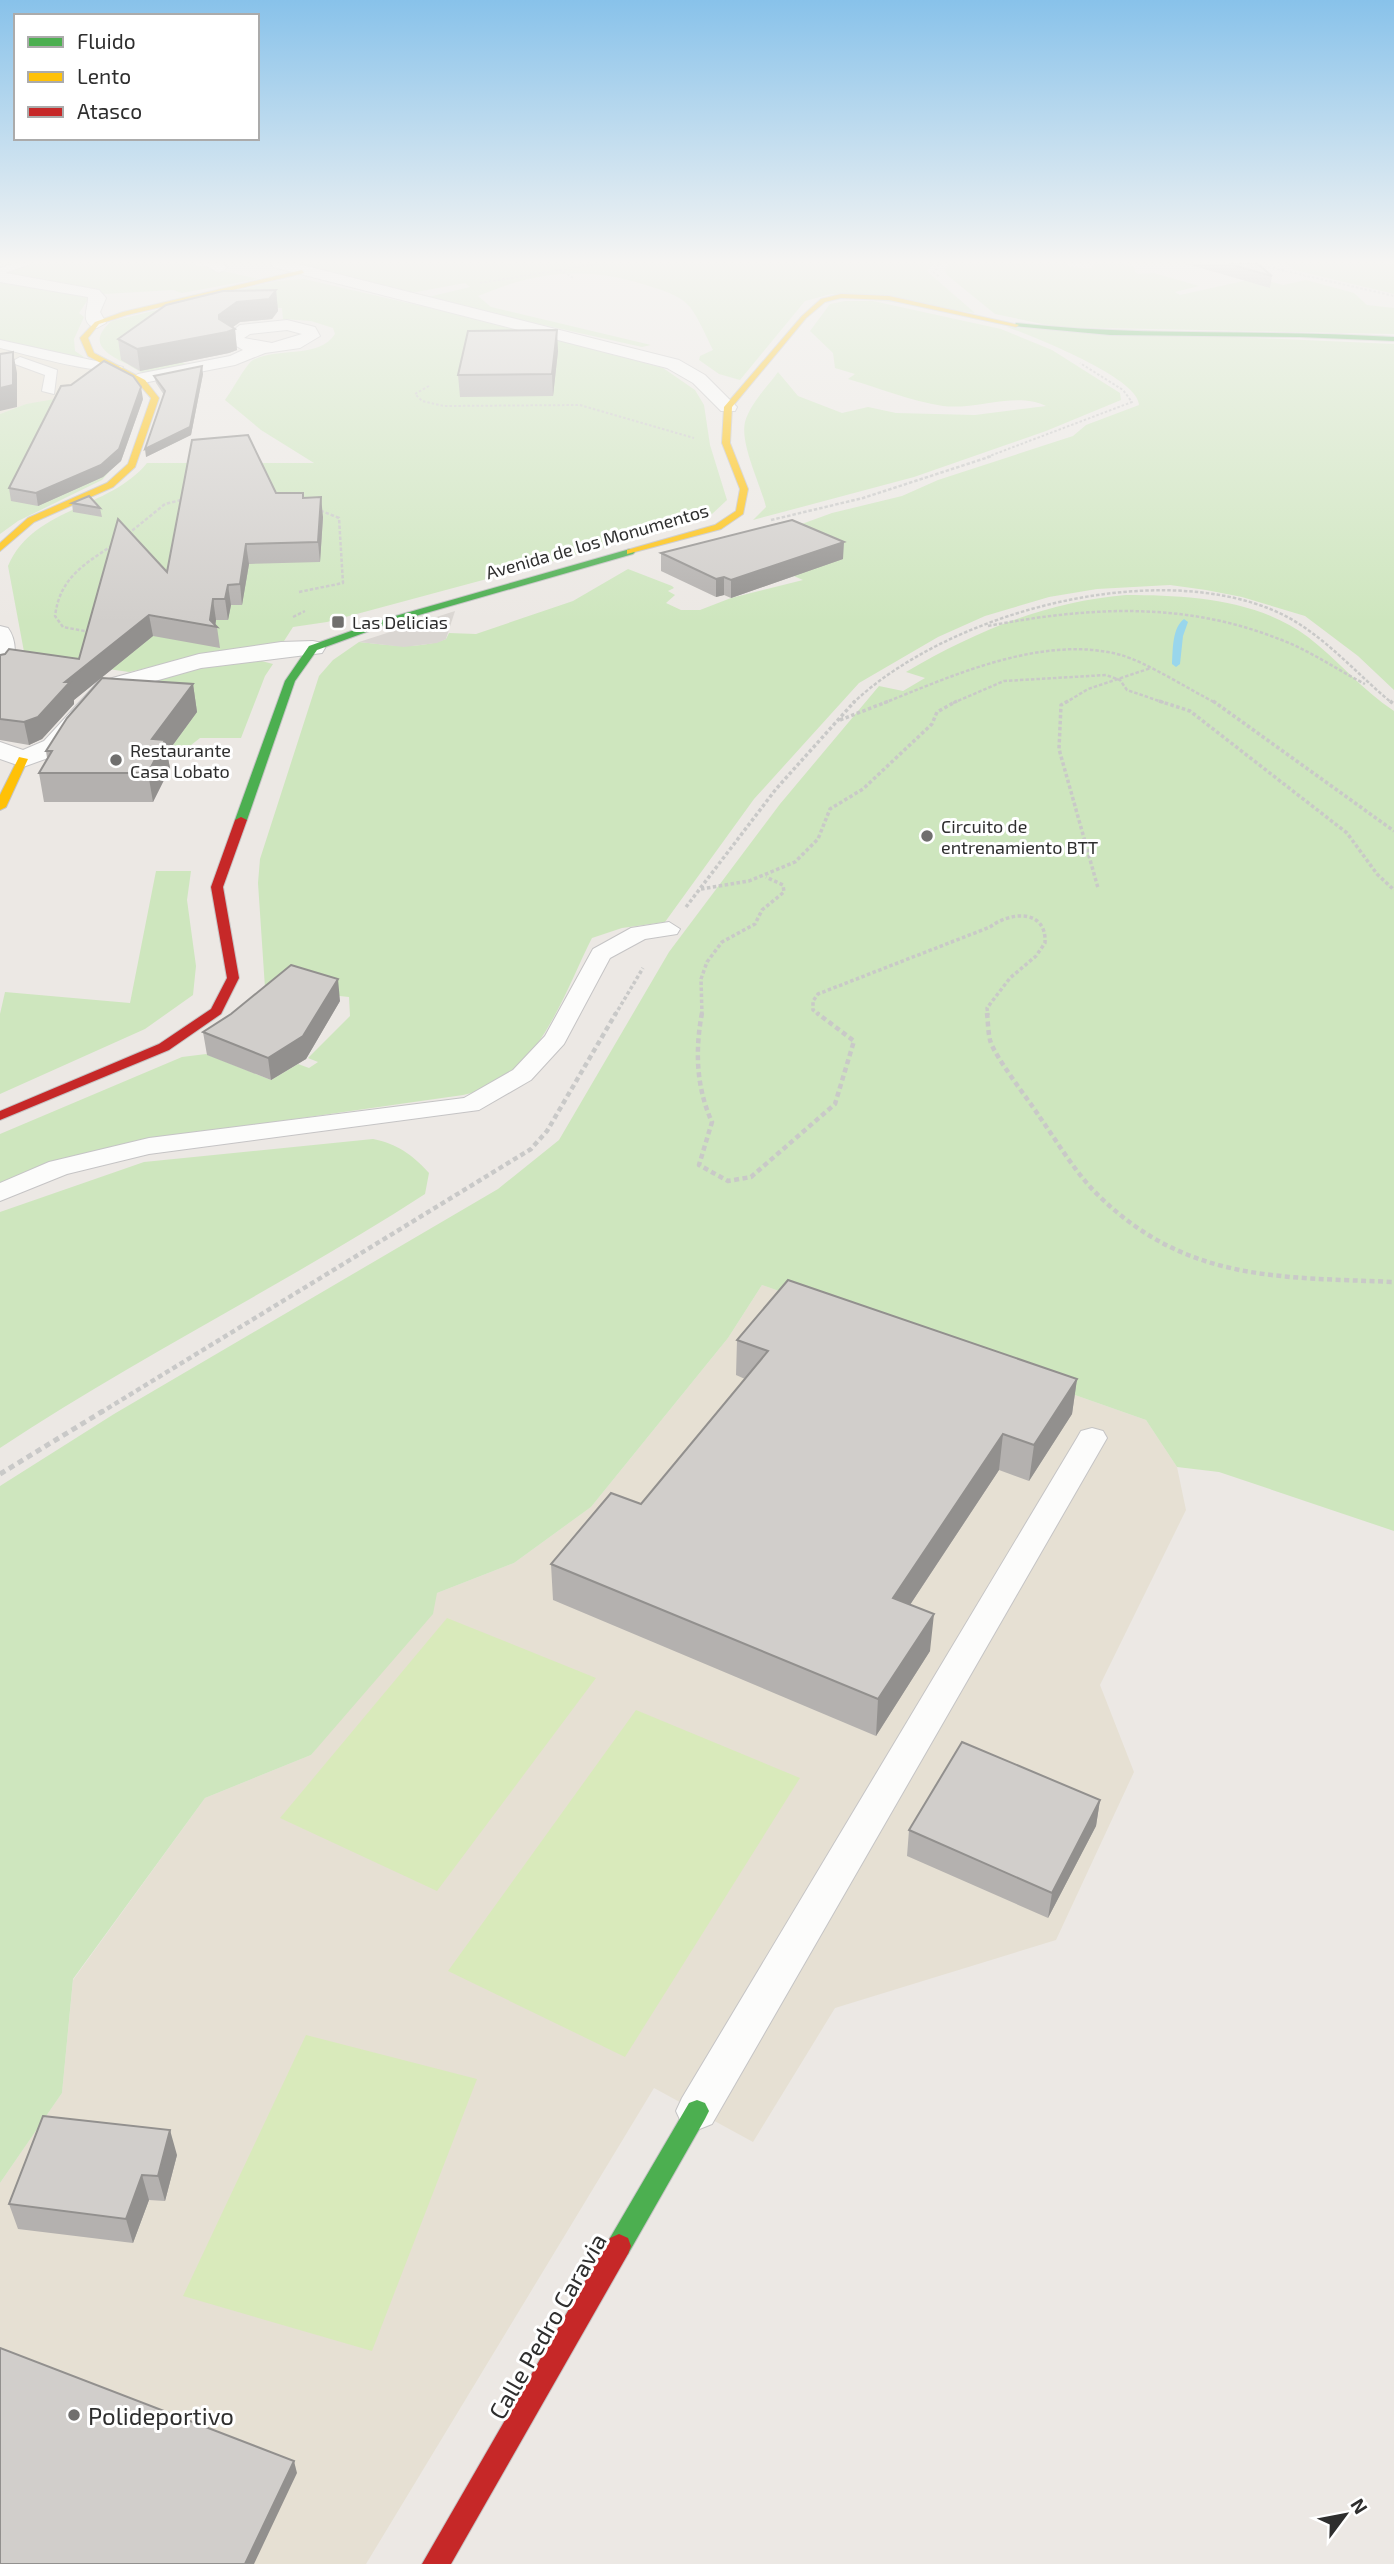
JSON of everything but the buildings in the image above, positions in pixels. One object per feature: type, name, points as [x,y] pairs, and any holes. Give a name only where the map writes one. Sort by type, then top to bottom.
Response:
[{"type":"street","points":[[0,548],[31,520],[110,485],[132,465],[155,398],[142,384]]},
{"type":"street","points":[[704,384],[728,408],[751,384]]},
{"type":"street","name":"Avenida de los Monumentos","points":[[313,648],[387,621],[718,527],[740,512],[744,489],[726,443],[728,408]]},
{"type":"street","points":[[0,634],[4,658],[0,668]]},
{"type":"street","points":[[0,807],[11,754],[53,747],[107,687],[199,662],[281,649],[313,648]]},
{"type":"street","points":[[0,1116],[164,1047],[216,1011],[233,978],[217,887],[290,681],[313,648]]},
{"type":"street","name":"Calle Pedro Caravia","points":[[436,2564],[698,2111]]},
{"type":"lane","points":[[49,391],[50,384]]},
{"type":"lane","points":[[0,1193],[58,1168],[149,1146],[470,1105],[522,1075],[555,1039],[601,954],[639,933],[669,929]]},
{"type":"lane","points":[[698,2111],[1092,1438]]},
{"type":"path","points":[[718,527],[774,519],[894,488],[1061,431],[1132,402],[1123,390],[1113,384]]},
{"type":"path","points":[[429,386],[415,394],[422,401],[444,406],[580,405],[664,430],[726,443]]},
{"type":"path","points":[[99,634],[63,627],[55,616],[62,582],[165,504],[189,499]]},
{"type":"path","points":[[299,592],[343,583],[339,518],[309,507]]},
{"type":"path","points":[[1394,704],[1307,628],[1281,614],[1198,593],[1147,590],[1092,594],[1037,605],[977,628],[879,678],[836,722],[987,662],[1040,652],[1095,651],[1121,655],[1152,668],[1219,704],[1260,731],[1394,831]]},
{"type":"path","points":[[977,628],[1063,611],[1105,608],[1181,612],[1248,628],[1282,640],[1373,687]]},
{"type":"path","points":[[282,623],[306,611]]},
{"type":"path","points":[[1098,888],[1059,749],[1061,705],[1088,689],[1120,680],[1132,672],[1152,668]]},
{"type":"path","points":[[700,889],[734,886],[766,877],[806,852],[820,836],[826,813],[863,789],[932,723],[937,712],[947,705],[990,686],[1021,678],[1106,674],[1120,680],[1127,690],[1190,711],[1234,743],[1347,833],[1377,874],[1394,890]]},
{"type":"path","points":[[766,877],[778,880],[783,885],[784,892],[762,910],[755,924],[712,951],[701,979],[704,1009],[696,1040],[701,1098],[712,1122],[699,1164],[713,1176],[734,1181],[765,1170],[780,1149],[835,1103],[854,1041],[813,1010],[813,1001],[818,993],[990,927],[1007,917],[1027,916],[1037,920],[1045,932],[1046,941],[1041,950],[1010,978],[987,1008],[990,1042],[1066,1155],[1099,1196],[1147,1236],[1207,1262],[1271,1277],[1394,1282]]},
{"type":"shaded area","points":[[0,384],[118,384],[133,394],[26,404],[0,414]]},
{"type":"shaded area","points":[[455,611],[446,639],[437,643],[404,647],[359,642]]},
{"type":"shaded area","points":[[762,1285],[1146,1420],[1177,1467],[1186,1510],[1100,1685],[1134,1772],[1056,1940],[835,2008],[753,2142],[654,2088],[366,2564],[0,2564],[0,2183],[62,2093],[73,1980],[205,1798],[311,1755],[437,1593],[514,1563],[591,1507],[728,1338]]},
{"type":"green space","points":[[236,384],[686,384],[695,390],[704,405],[710,445],[727,500],[712,514],[683,526],[327,622],[293,627],[284,641],[212,653],[129,672],[25,657],[8,566],[20,547],[35,531],[113,490],[147,463],[314,463],[261,430],[225,400]]},
{"type":"green space","points":[[769,384],[788,384],[798,396],[842,413],[868,407],[896,413],[975,415],[1046,406],[1009,400],[956,407],[907,398],[862,384],[1105,384],[1120,393],[1121,400],[1046,431],[914,477],[753,520],[766,507],[745,441],[745,422],[755,402]]},
{"type":"green space","points":[[1123,384],[1394,384],[1394,690],[1358,656],[1305,616],[1242,597],[1206,590],[1170,585],[1097,589],[1049,597],[985,616],[938,637],[859,683],[754,799],[665,922],[622,928],[592,938],[563,1000],[539,1042],[508,1075],[489,1087],[463,1095],[153,1139],[0,1185],[0,1134],[182,1057],[206,1054],[271,1080],[298,1064],[309,1068],[318,1062],[308,1058],[350,1016],[349,997],[265,988],[258,883],[260,859],[319,676],[333,660],[359,642],[414,646],[446,639],[449,633],[476,634],[573,601],[628,569],[672,586],[674,588],[668,591],[675,595],[666,603],[681,610],[700,610],[731,598],[803,580],[713,541],[786,521],[799,525],[832,513],[902,496],[938,480],[1073,436],[1086,425],[1139,405],[1134,394]]},
{"type":"green space","points":[[55,399],[109,472],[102,480],[18,521],[0,534],[0,414],[26,404]]},
{"type":"green space","points":[[1126,595],[1197,598],[1267,614],[1308,637],[1371,694],[1394,711],[1394,1531],[1219,1472],[1177,1467],[1146,1420],[762,1285],[728,1338],[591,1507],[514,1563],[437,1593],[433,1614],[311,1755],[205,1798],[73,1979],[62,2093],[0,2183],[0,1486],[114,1414],[498,1189],[559,1140],[669,952],[780,804],[879,686],[903,691],[925,678],[906,672],[985,631],[1012,621],[1067,604]]},
{"type":"green space","points":[[250,658],[273,664],[265,676],[241,738],[200,738],[181,753],[168,752],[196,712],[120,690],[153,677]]},
{"type":"green space","points":[[156,871],[191,871],[187,900],[196,966],[193,995],[145,1029],[0,1094],[0,1014],[5,992],[130,1003]]},
{"type":"green space","points":[[373,1139],[397,1147],[423,1166],[429,1173],[425,1194],[0,1448],[0,1212],[144,1162]]},
{"type":"green space","points":[[447,1618],[596,1678],[437,1891],[280,1818]]},
{"type":"green space","points":[[636,1710],[800,1778],[625,2057],[448,1971]]},
{"type":"green space","points":[[306,2035],[477,2079],[372,2351],[183,2296]]},
{"type":"waterway","points":[[1176,664],[1179,636],[1184,622]]},
{"type":"traffic: fast","points":[[241,820],[290,681],[313,648],[388,621],[630,552]]},
{"type":"traffic: fast","points":[[619,2246],[697,2111]]},
{"type":"traffic: slow","points":[[0,548],[31,520],[110,485],[132,465],[155,398],[143,384]]},
{"type":"traffic: slow","points":[[630,552],[718,527],[740,512],[744,489],[726,443],[728,407],[748,384]]},
{"type":"traffic: slow","points":[[0,807],[23,759]]},
{"type":"traffic: jam","points":[[0,1116],[164,1047],[216,1011],[233,978],[217,887],[241,820]]},
{"type":"traffic: jam","points":[[436,2564],[619,2246]]},
{"type":"place","name":"Las Delicias","points":[[338,622]]},
{"type":"place","name":"Restaurante Casa Lobato","points":[[116,760]]},
{"type":"place","name":"Circuito de entrenamiento BTT","points":[[927,836]]},
{"type":"place","name":"Polideportivo","points":[[74,2415]]}]
